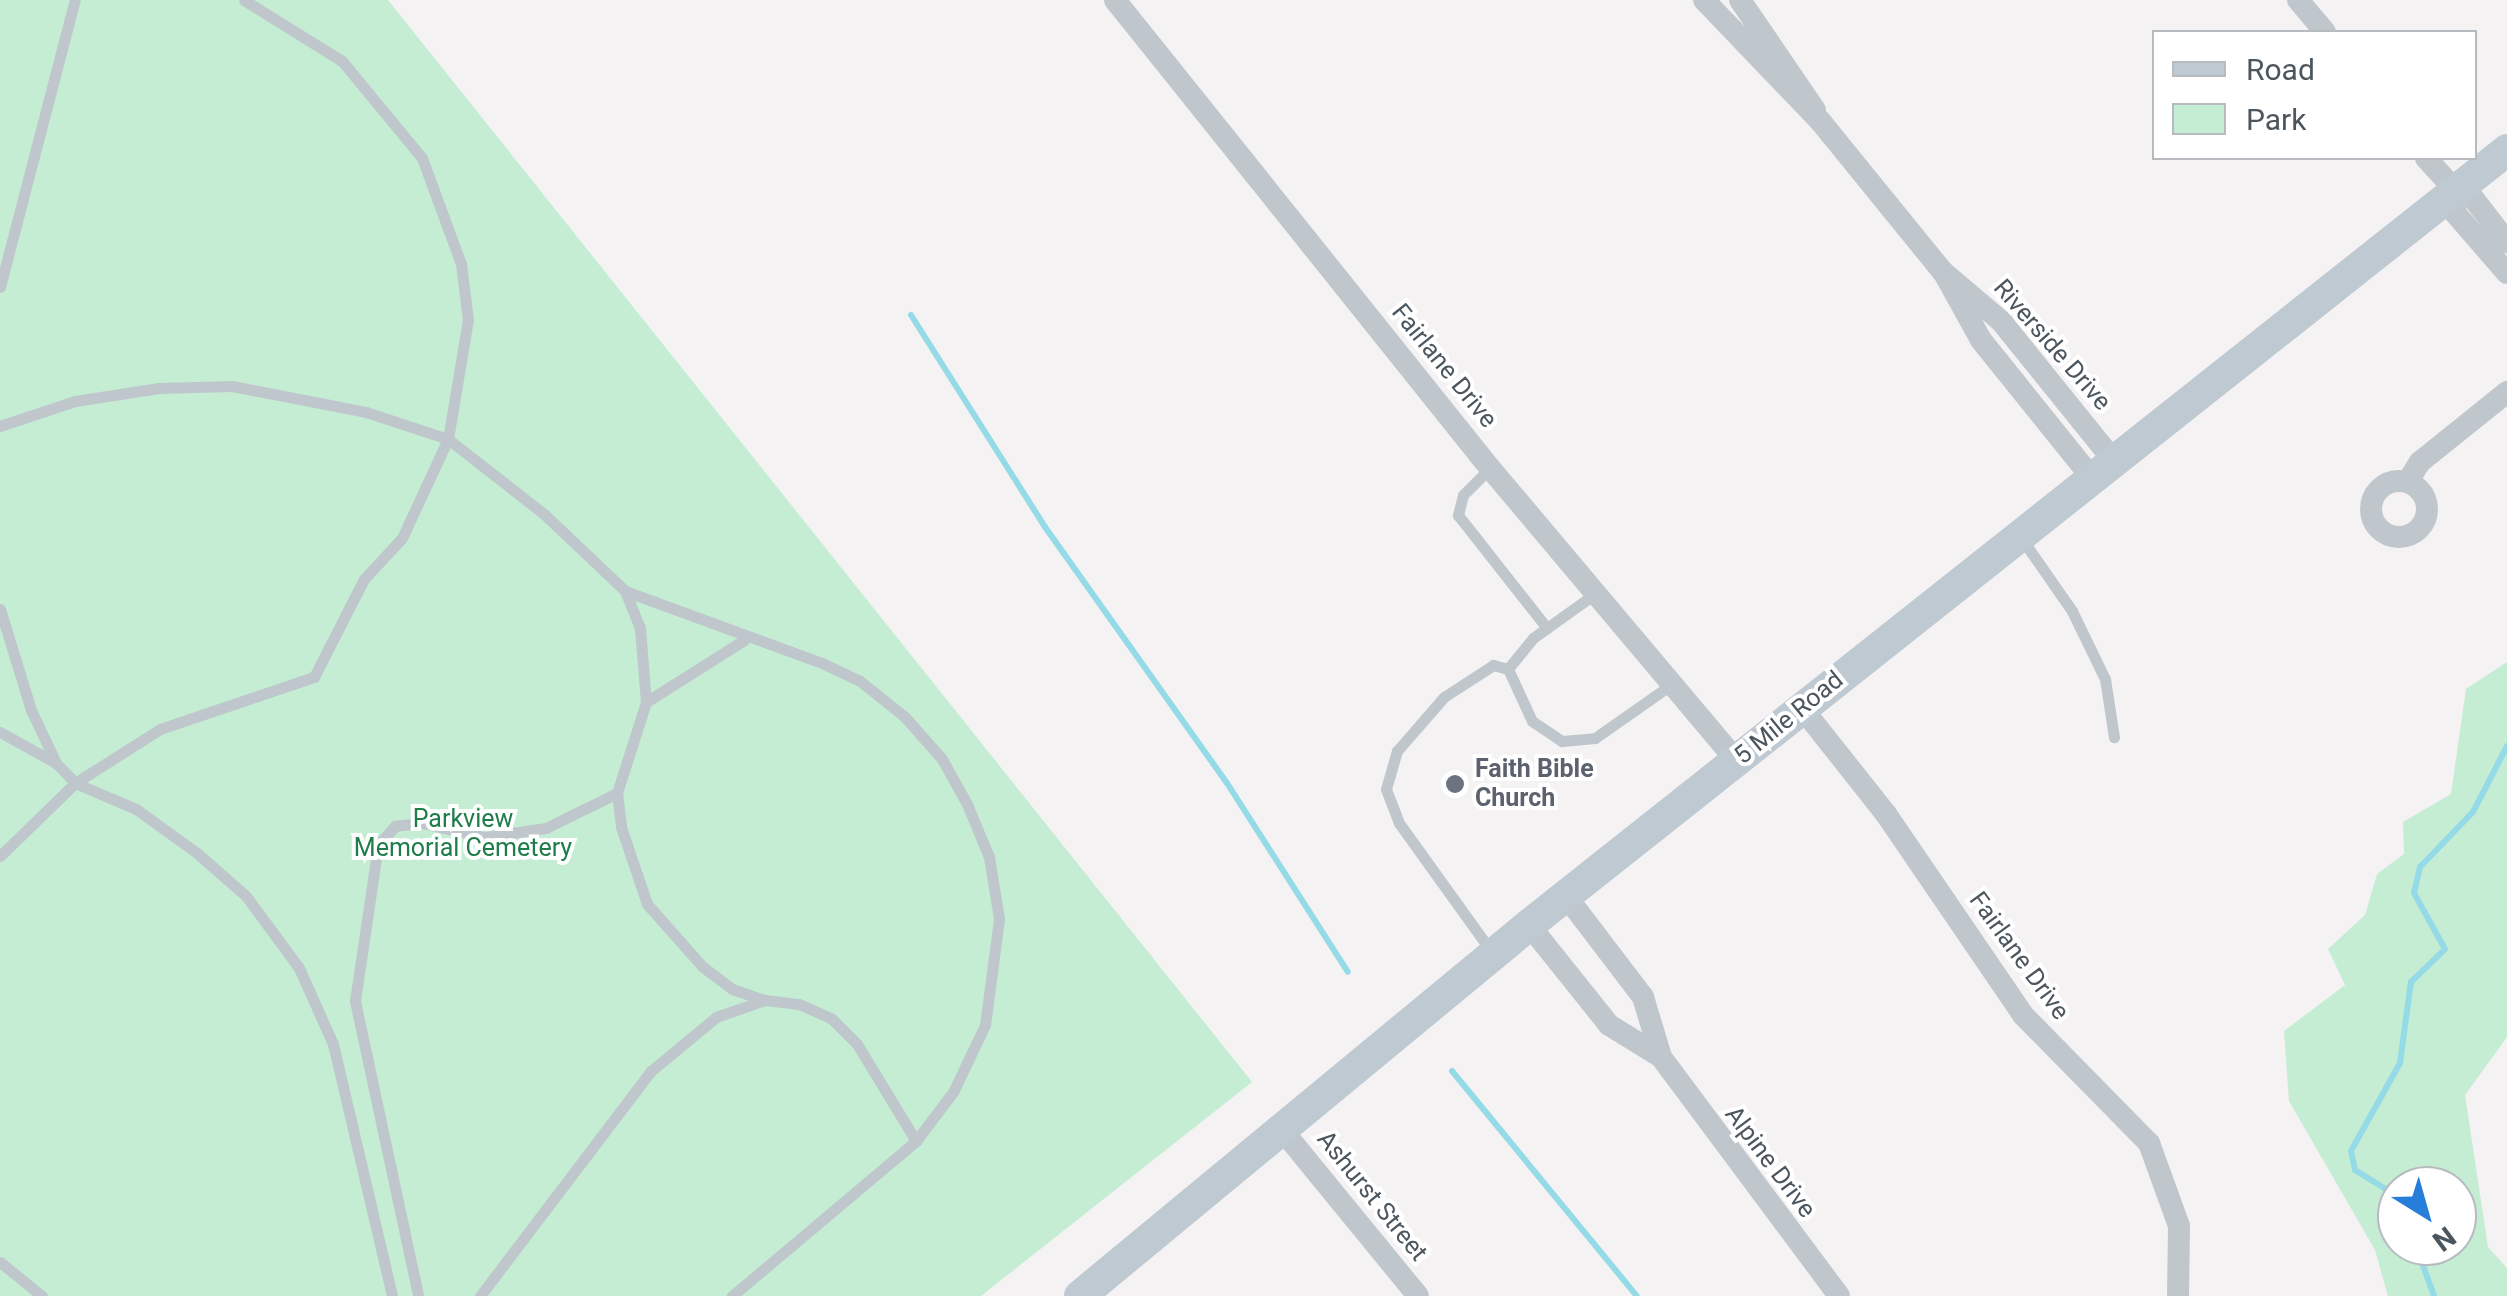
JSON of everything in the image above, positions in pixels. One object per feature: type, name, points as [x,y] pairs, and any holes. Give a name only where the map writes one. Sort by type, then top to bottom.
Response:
[{"type":"main road","name":"5 Mile Road","points":[[1080,1296],[1566,896],[2507,150]]},
{"type":"street","name":"Fairlane Drive","points":[[1114,0],[1490,468],[1736,760]]},
{"type":"street","name":"Riverside Drive","points":[[1704,0],[1821,122],[1944,272],[1980,340],[2103,469]]},
{"type":"street","name":"Riverside Drive","points":[[1740,0],[1821,122]]},
{"type":"street","points":[[2298,0],[2323,30]]},
{"type":"street","points":[[2428,160],[2456,190],[2473,198],[2507,242]]},
{"type":"street","points":[[2456,190],[2455,213],[2507,273]]},
{"type":"street","points":[[2408,481],[2420,462],[2507,392]]},
{"type":"street","name":"Fairlane Drive","points":[[1802,708],[1886,814],[2024,1015],[2149,1143],[2179,1226],[2178,1296]]},
{"type":"street","name":"Alpine Drive","points":[[1566,896],[1643,997],[1661,1057],[1839,1296]]},
{"type":"street","name":"Alpine Drive","points":[[1529,926],[1609,1025],[1661,1057]]},
{"type":"street","name":"Ashurst Street","points":[[1283,1130],[1418,1296]]},
{"type":"lane","points":[[0,287],[76,0]]},
{"type":"lane","points":[[0,856],[74,782],[160,729],[314,677],[364,579],[402,538],[448,440],[468,320],[461,264],[422,158],[342,62],[244,0]]},
{"type":"lane","points":[[0,426],[75,401],[159,388],[232,386],[301,395],[448,440],[556,524],[625,592],[744,640],[847,675],[905,717],[942,759],[989,857],[998,919],[985,1024],[953,1092],[916,1141],[732,1296]]},
{"type":"lane","points":[[1490,468],[1463,496],[1458,515],[1547,628]]},
{"type":"lane","points":[[2020,536],[2072,611],[2104,679],[2114,737]]},
{"type":"lane","points":[[625,592],[640,628],[646,702],[617,793],[621,827],[648,904],[703,968],[732,988],[765,1000],[798,1004],[831,1018],[858,1044],[916,1141]]},
{"type":"lane","points":[[1508,669],[1547,628],[1596,593]]},
{"type":"lane","points":[[0,609],[31,710],[56,763]]},
{"type":"lane","points":[[646,702],[744,640]]},
{"type":"lane","points":[[1494,954],[1399,823],[1386,790],[1397,751],[1444,697],[1493,665],[1508,669]]},
{"type":"lane","points":[[1508,669],[1532,721],[1562,741],[1595,738],[1672,684]]},
{"type":"lane","points":[[0,732],[56,763],[74,782],[136,809],[246,896],[299,968],[333,1044],[392,1296]]},
{"type":"lane","points":[[418,1296],[358,1038],[355,1001],[364,905],[378,845],[396,826],[422,823],[484,838],[530,831],[617,793]]},
{"type":"lane","points":[[480,1296],[651,1070],[716,1017],[765,1000]]},
{"type":"lane","points":[[333,1044],[358,1038]]},
{"type":"lane","points":[[360,1158],[385,1152]]},
{"type":"lane","points":[[385,1266],[410,1260]]},
{"type":"lane","points":[[0,1262],[42,1296]]},
{"type":"green space","name":"Parkview Memorial Cemetery","points":[[0,0],[388,0],[1252,1082],[981,1296],[0,1296]]},
{"type":"green space","points":[[2507,662],[2507,1037],[2465,1095],[2476,1166],[2377,1166],[2377,1257],[2289,1101],[2284,1031],[2345,985],[2328,949],[2365,915],[2377,874],[2404,854],[2403,822],[2451,794],[2466,689]]},
{"type":"green space","points":[[2477,1174],[2488,1247],[2507,1268],[2507,1296],[2388,1296],[2380,1266],[2477,1266]]},
{"type":"waterway","points":[[911,315],[1045,527],[1227,783],[1348,972]]},
{"type":"waterway","points":[[2377,1184],[2355,1170],[2351,1151],[2400,1063],[2411,982],[2445,949],[2414,893],[2420,867],[2473,812],[2507,746]]},
{"type":"waterway","points":[[1452,1071],[1637,1296]]},
{"type":"waterway","points":[[2423,1266],[2434,1296]]},
{"type":"place","name":"Faith Bible Church","points":[[1455,784]]}]
